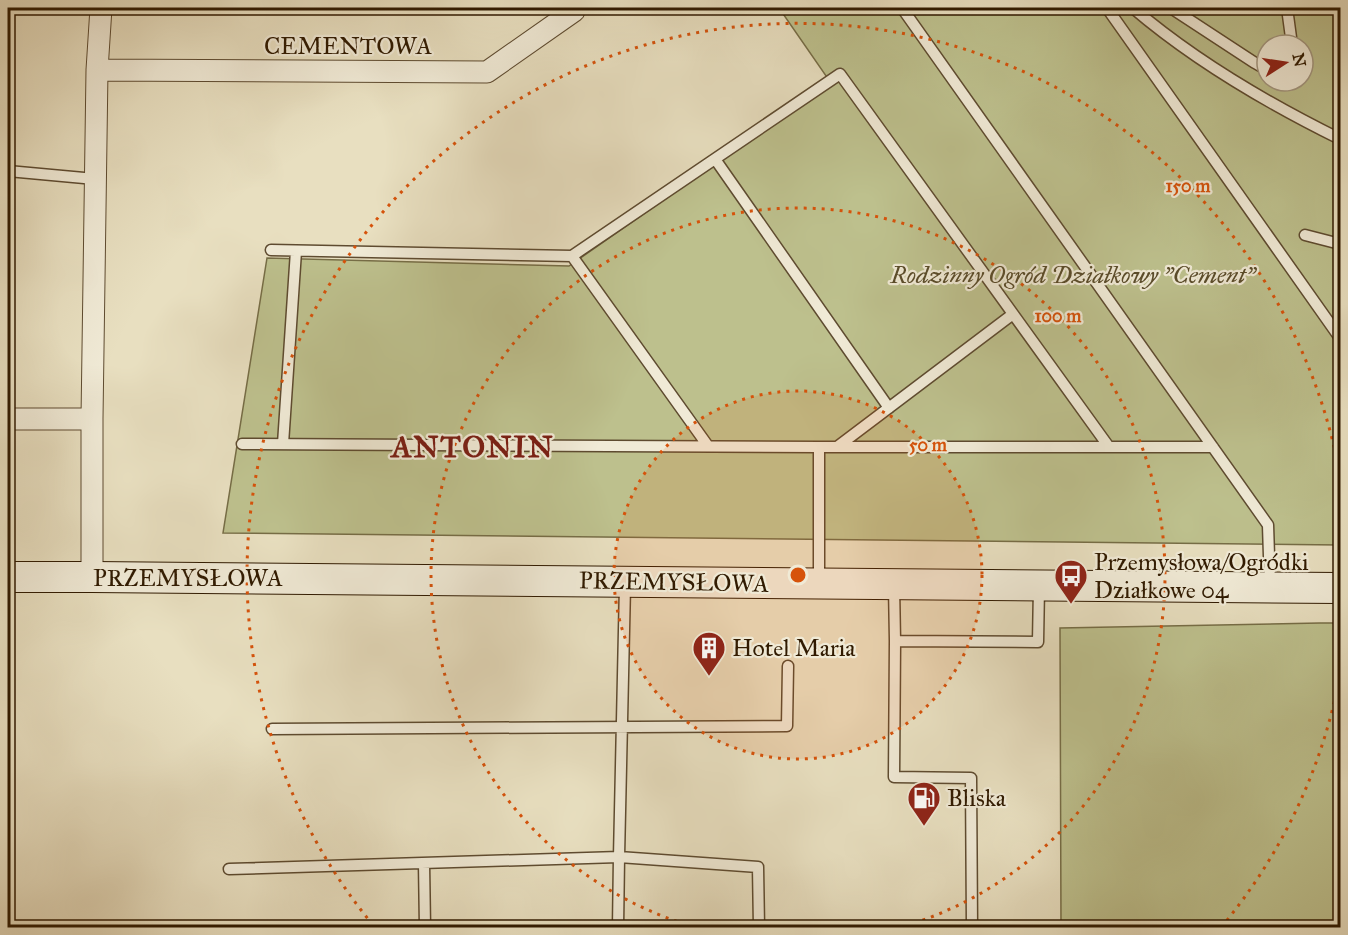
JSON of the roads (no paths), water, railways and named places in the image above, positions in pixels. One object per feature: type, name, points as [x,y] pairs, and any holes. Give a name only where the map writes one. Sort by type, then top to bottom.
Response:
[{"type":"main road","name":"PRZEMYSŁOWA","points":[[8,577],[1341,588]]},
{"type":"street","points":[[92,577],[95,179],[97,70],[101,8]]},
{"type":"street","name":"CEMENTOWA","points":[[97,70],[487,72],[574,11],[572,8]]},
{"type":"street","points":[[8,419],[92,419]]},
{"type":"lane","points":[[902,8],[1268,525],[1270,588]]},
{"type":"lane","points":[[1107,8],[1341,338]]},
{"type":"lane","points":[[1133,8],[1159,30],[1218,71],[1294,116],[1341,139]]},
{"type":"lane","points":[[1172,8],[1255,63]]},
{"type":"lane","points":[[1287,8],[1290,33]]},
{"type":"lane","points":[[271,250],[572,255],[840,74],[1109,447]]},
{"type":"lane","points":[[715,159],[889,408]]},
{"type":"lane","points":[[8,171],[95,179]]},
{"type":"lane","points":[[1305,235],[1341,244]]},
{"type":"lane","points":[[283,444],[296,251]]},
{"type":"lane","points":[[572,255],[708,446]]},
{"type":"lane","points":[[837,447],[1013,314]]},
{"type":"lane","points":[[242,444],[1213,447]]},
{"type":"lane","points":[[819,447],[819,584]]},
{"type":"lane","points":[[618,927],[626,582]]},
{"type":"lane","points":[[895,583],[894,777],[971,778],[972,927]]},
{"type":"lane","points":[[895,641],[1038,642],[1039,585]]},
{"type":"lane","points":[[272,729],[787,726],[788,666]]},
{"type":"lane","points":[[229,869],[619,857],[758,867],[759,927]]},
{"type":"lane","points":[[424,863],[425,927]]},
{"type":"place","name":"Przemysłowa/Ogródki Działkowe 04","points":[[1071,605]]},
{"type":"place","name":"Hotel Maria","points":[[709,677]]},
{"type":"place","name":"Bliska","points":[[924,827]]},
{"type":"district","name":"ANTONIN","points":[[473,447]]},
{"type":"park label","name":"Rodzinny Ogród Działkowy \"Cement\"","points":[[1073,275]]}]
